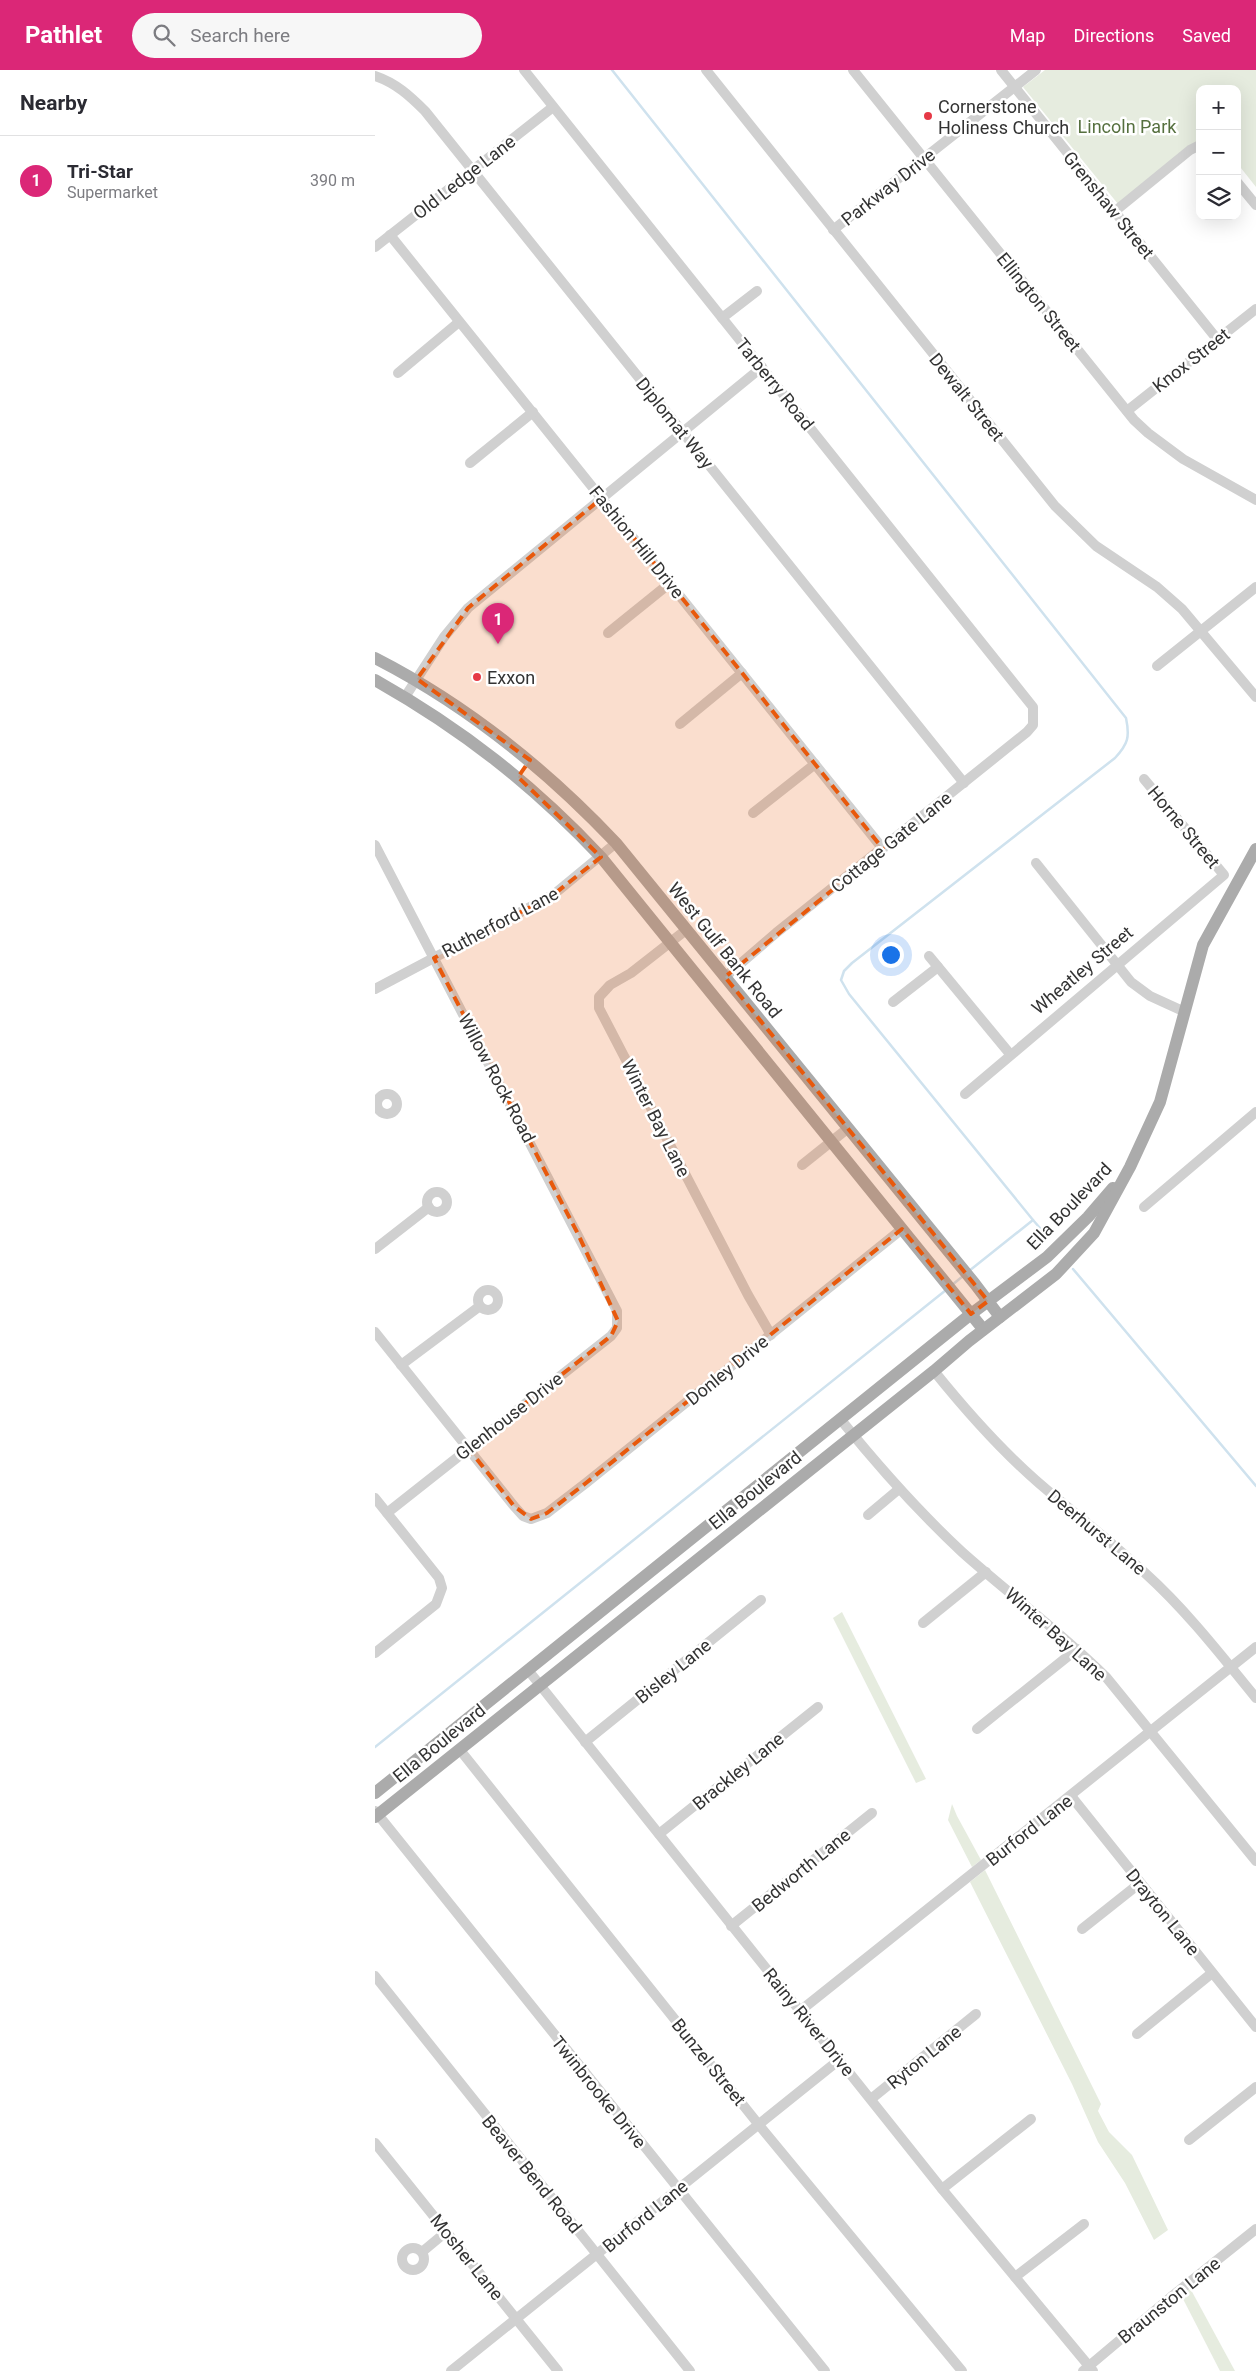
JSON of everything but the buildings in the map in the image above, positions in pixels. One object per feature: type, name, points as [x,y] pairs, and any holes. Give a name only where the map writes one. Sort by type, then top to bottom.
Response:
[{"type":"main road","name":"West Gulf Bank Road","points":[[375,658],[417,679],[476,719],[530,760],[573,797],[616,843],[975,1284],[999,1317]]},
{"type":"main road","points":[[375,680],[405,697],[469,739],[518,776],[601,857],[983,1329]]},
{"type":"main road","points":[[518,776],[530,760]]},
{"type":"main road","name":"Ella Boulevard","points":[[376,1814],[460,1750],[934,1371],[983,1329],[1056,1274],[1094,1233],[1131,1167],[1160,1102],[1203,945],[1256,849]]},
{"type":"main road","name":"Ella Boulevard","points":[[375,1793],[971,1314],[1047,1257],[1088,1217],[1131,1167]]},
{"type":"street","name":"Tarberry Road","points":[[524,70],[1027,698]]},
{"type":"street","name":"Dewalt Street","points":[[706,70],[1055,506],[1096,546],[1157,587],[1182,608],[1256,697]]},
{"type":"street","name":"Ellington Street","points":[[853,70],[1127,412],[1148,433],[1177,454],[1256,500]]},
{"type":"street","name":"Grenshaw Street","points":[[1001,70],[1217,340]]},
{"type":"street","name":"Parkway Drive","points":[[833,230],[1036,70]]},
{"type":"street","name":"Diplomat Way","points":[[375,76],[387,80],[408,93],[425,111],[964,783]]},
{"type":"street","name":"Old Ledge Lane","points":[[375,247],[553,107]]},
{"type":"street","points":[[1115,212],[1196,147]]},
{"type":"street","points":[[1241,187],[1256,205]]},
{"type":"street","name":"Fashion Hill Drive","points":[[390,235],[883,849]]},
{"type":"street","points":[[723,318],[757,291]]},
{"type":"street","name":"Knox Street","points":[[1127,412],[1256,309]]},
{"type":"street","points":[[398,373],[459,322]]},
{"type":"street","points":[[405,697],[444,637],[468,608],[681,431],[762,367]]},
{"type":"street","points":[[470,462],[533,412]]},
{"type":"street","points":[[608,633],[669,583]]},
{"type":"street","points":[[1157,666],[1256,587]]},
{"type":"street","points":[[680,724],[742,673]]},
{"type":"street","name":"Cottage Gate Lane","points":[[725,977],[776,933],[1027,732],[1033,725],[1033,708],[1027,698]]},
{"type":"street","points":[[753,813],[815,764]]},
{"type":"street","name":"Horne Street","points":[[1144,779],[1224,875]]},
{"type":"street","name":"Rutherford Lane","points":[[375,989],[553,895],[616,843]]},
{"type":"street","name":"Willow Rock Road","points":[[375,845],[617,1312]]},
{"type":"street","points":[[1036,864],[1131,982],[1149,996],[1185,1012]]},
{"type":"street","name":"Wheatley Street","points":[[965,1094],[1116,964],[1224,875]]},
{"type":"street","name":"Winter Bay Lane","points":[[686,930],[631,973],[609,984],[599,997],[599,1008],[743,1286],[771,1335]]},
{"type":"street","points":[[929,956],[1010,1054]]},
{"type":"street","points":[[893,1002],[938,967]]},
{"type":"street","points":[[1144,1207],[1256,1112]]},
{"type":"street","points":[[802,1164],[847,1129]]},
{"type":"street","points":[[375,1249],[429,1207]]},
{"type":"street","name":"Donley Drive","points":[[375,1332],[523,1516],[531,1519],[538,1518],[903,1229]]},
{"type":"street","points":[[401,1365],[480,1306]]},
{"type":"street","name":"Glenhouse Drive","points":[[387,1513],[611,1336],[617,1328],[617,1312]]},
{"type":"street","name":"Deerhurst Lane","points":[[934,1371],[1005,1452],[1058,1500],[1105,1537],[1155,1582],[1231,1667],[1256,1698]]},
{"type":"street","name":"Winter Bay Lane","points":[[841,1420],[899,1489],[986,1572],[1077,1649],[1106,1677],[1256,1861]]},
{"type":"street","points":[[868,1515],[899,1489]]},
{"type":"street","points":[[375,1498],[438,1578],[442,1588],[436,1604],[375,1653]]},
{"type":"street","points":[[923,1623],[986,1572]]},
{"type":"street","name":"Bisley Lane","points":[[585,1742],[761,1600]]},
{"type":"street","name":"Burford Lane","points":[[800,2011],[1256,1647]]},
{"type":"street","points":[[977,1729],[1077,1649]]},
{"type":"street","name":"Rainy River Drive","points":[[528,1670],[942,2189],[1089,2369]]},
{"type":"street","name":"Brackley Lane","points":[[659,1834],[818,1707]]},
{"type":"street","name":"Bunzel Street","points":[[460,1750],[759,2124],[962,2371]]},
{"type":"street","name":"Drayton Lane","points":[[1071,1796],[1256,2027]]},
{"type":"street","name":"Twinbrooke Drive","points":[[376,1814],[677,2190],[825,2371]]},
{"type":"street","name":"Bedworth Lane","points":[[731,1926],[872,1814]]},
{"type":"street","points":[[1082,1929],[1140,1883]]},
{"type":"street","points":[[1137,2034],[1212,1973]]},
{"type":"street","name":"Beaver Bend Road","points":[[375,1976],[690,2371]]},
{"type":"street","name":"Ryton Lane","points":[[871,2100],[977,2014]]},
{"type":"street","name":"Burford Lane","points":[[451,2371],[839,2060]]},
{"type":"street","points":[[1189,2140],[1256,2087]]},
{"type":"street","points":[[942,2189],[1031,2119]]},
{"type":"street","name":"Mosher Lane","points":[[375,2144],[558,2371]]},
{"type":"street","points":[[1015,2277],[1085,2224]]},
{"type":"street","name":"Braunston Lane","points":[[1089,2369],[1256,2229]]},
{"type":"street","points":[[422,2252],[447,2232]]},
{"type":"highlighted area","points":[[602,498],[883,849],[725,977],[988,1301],[971,1314],[902,1229],[586,1483],[547,1513],[531,1519],[514,1506],[468,1448],[611,1336],[618,1321],[578,1234],[434,958],[553,895],[601,857],[518,777],[530,760],[417,679],[468,608]]},
{"type":"green space","name":"Lincoln Park","points":[[1045,70],[1256,70],[1256,187],[1241,168],[1241,85],[1196,85],[1196,143],[1118,204],[1023,87]]},
{"type":"green space","points":[[842,1612],[926,1779],[916,1783],[833,1618]]},
{"type":"green space","points":[[952,1804],[981,1860],[972,1867],[948,1820]]},
{"type":"green space","points":[[985,1870],[1101,2104],[1098,2111],[1109,2132],[1132,2155],[1168,2230],[1154,2240],[1125,2183],[1098,2142],[1072,2084],[970,1882]]},
{"type":"green space","points":[[1190,2288],[1235,2371],[1220,2371],[1181,2295]]},
{"type":"waterway","points":[[612,70],[1126,718],[1127,740],[1123,749],[1115,758],[852,963],[844,971],[841,980],[849,994],[1033,1220],[969,1271]]},
{"type":"waterway","points":[[1033,1220],[1046,1235]]},
{"type":"waterway","points":[[1073,1269],[1256,1486]]},
{"type":"waterway","points":[[952,1285],[963,1276]]},
{"type":"waterway","points":[[375,1747],[946,1290]]},
{"type":"place","name":"Cornerstone Holiness Church","points":[[928,116]]},
{"type":"place","name":"Tri-Star","points":[[498,644]]},
{"type":"place","name":"Exxon","points":[[477,677]]}]
